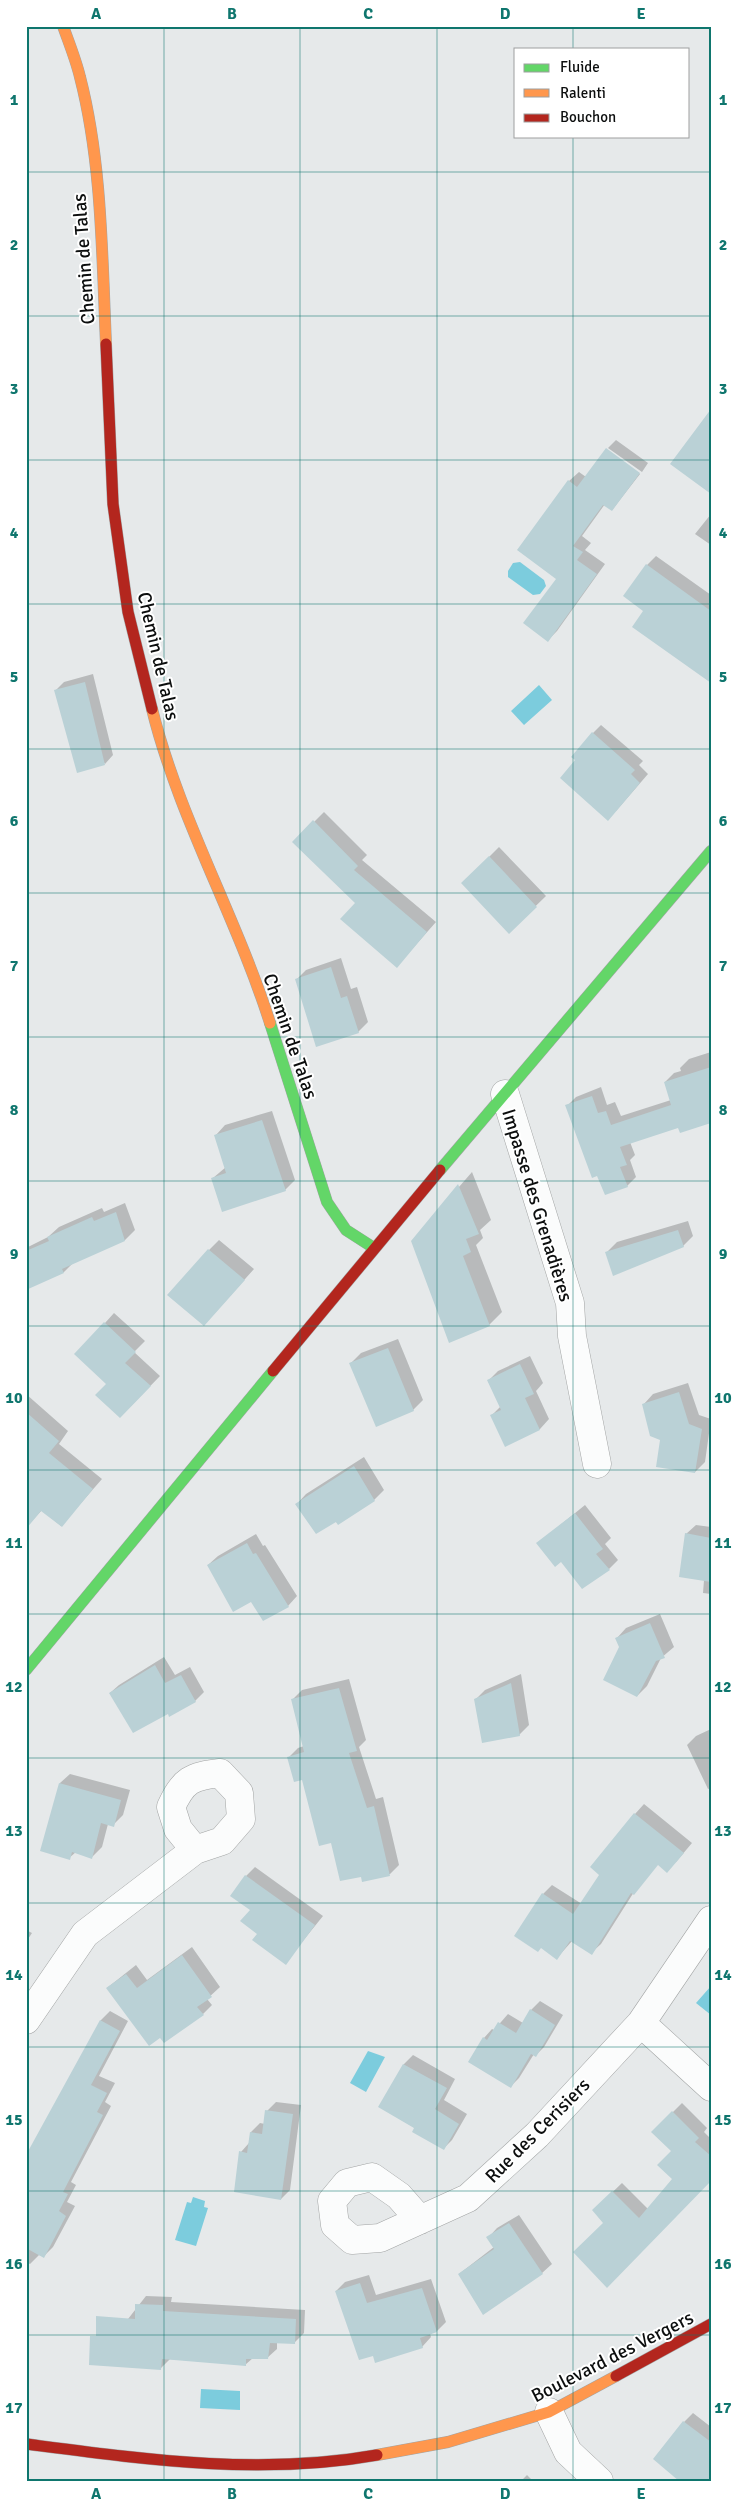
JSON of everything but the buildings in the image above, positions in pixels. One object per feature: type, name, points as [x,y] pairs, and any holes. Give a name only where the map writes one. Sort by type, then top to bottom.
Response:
[{"type":"street","name":"Chemin de Talas","points":[[63,26],[80,76],[90,123],[100,221],[113,504],[128,612],[156,725],[195,839],[261,994],[328,1202],[346,1230],[374,1248]]},
{"type":"street","points":[[26,1670],[374,1248],[711,851]]},
{"type":"street","name":"Impasse des Grenadières","points":[[505,1094],[570,1302],[572,1336],[597,1464]]},
{"type":"street","points":[[26,2020],[84,1934],[195,1850]]},
{"type":"street","name":"Rue des Cerisiers","points":[[420,2220],[468,2198],[537,2135],[641,2023],[711,1920]]},
{"type":"street","points":[[641,2023],[711,2087]]},
{"type":"street","name":"Boulevard des Vergers","points":[[26,2444],[146,2460],[255,2465],[342,2461],[448,2442],[549,2412],[711,2324]]},
{"type":"street","points":[[549,2412],[568,2452],[599,2481]]},
{"type":"water","points":[[520,562],[544,580],[546,586],[540,594],[533,595],[508,577],[508,571],[513,563]]},
{"type":"water","points":[[539,685],[552,700],[524,725],[511,711]]},
{"type":"water","points":[[711,1986],[711,2015],[696,2003]]},
{"type":"water","points":[[368,2051],[385,2057],[366,2092],[350,2083]]},
{"type":"water","points":[[193,2197],[205,2201],[204,2207],[208,2208],[196,2246],[175,2240],[187,2202],[191,2203]]},
{"type":"water","points":[[201,2389],[240,2391],[240,2410],[200,2408]]},
{"type":"traffic: fast","points":[[440,1170],[711,851]]},
{"type":"traffic: fast","points":[[270,1023],[327,1202],[346,1230],[374,1248]]},
{"type":"traffic: fast","points":[[26,1670],[273,1371]]},
{"type":"traffic: slow","points":[[63,26],[78,71],[93,142],[100,209],[106,344]]},
{"type":"traffic: slow","points":[[152,709],[177,789],[241,944],[270,1023]]},
{"type":"traffic: slow","points":[[377,2455],[448,2442],[549,2412],[616,2376]]},
{"type":"traffic: jam","points":[[106,344],[113,504],[128,612],[152,709]]},
{"type":"traffic: jam","points":[[273,1371],[440,1170]]},
{"type":"traffic: jam","points":[[616,2376],[711,2324]]},
{"type":"traffic: jam","points":[[26,2444],[157,2460],[246,2465],[333,2461],[377,2455]]}]
